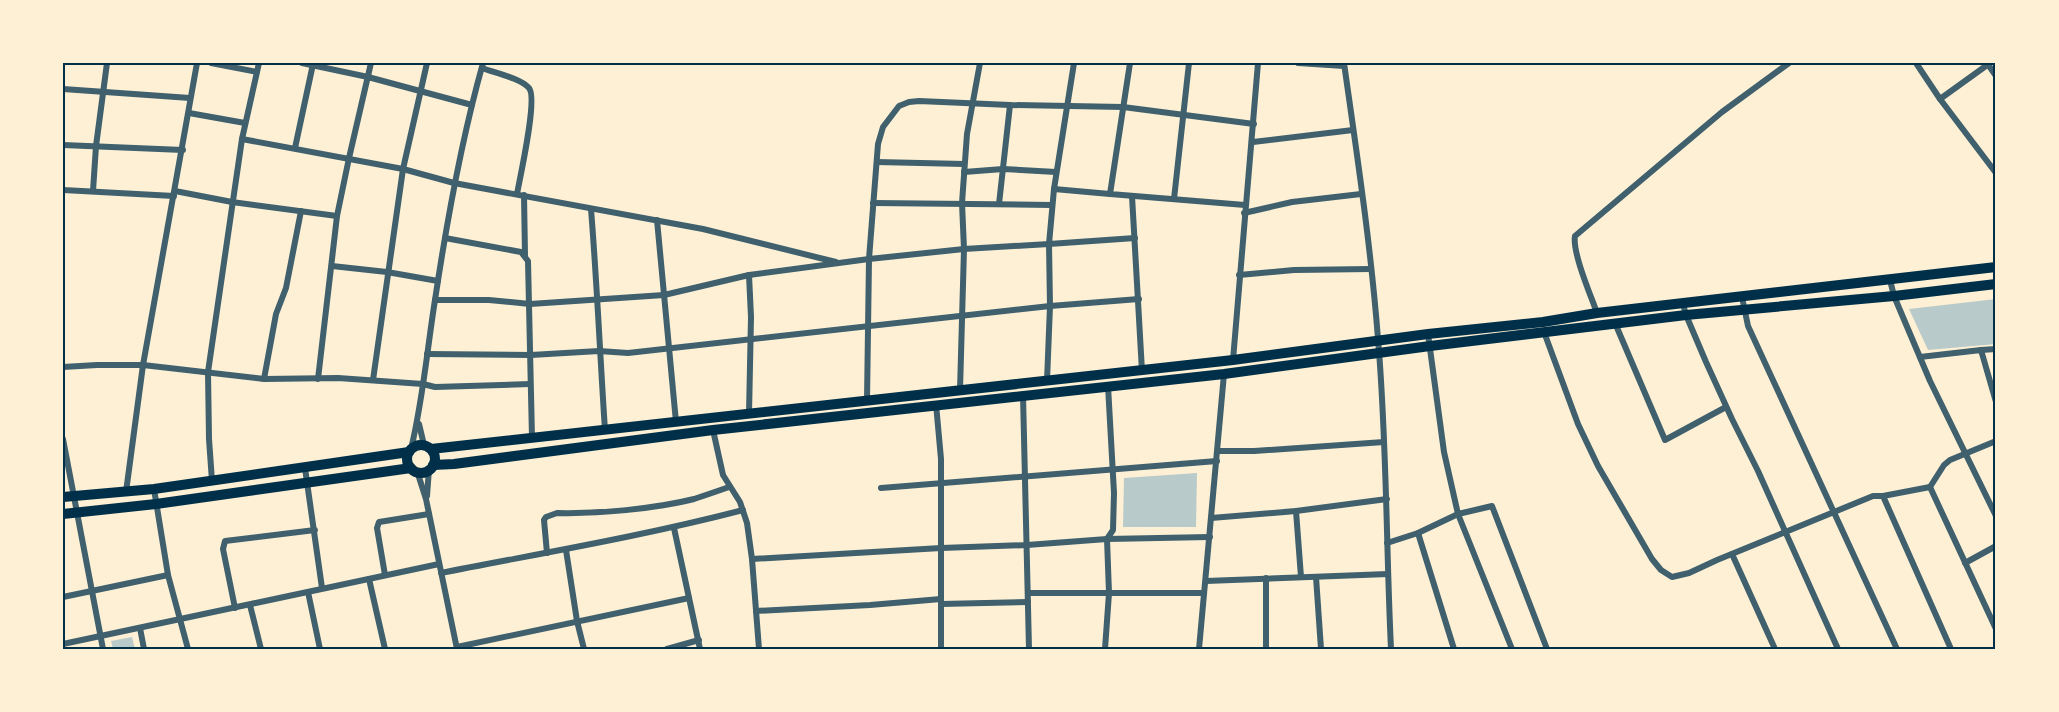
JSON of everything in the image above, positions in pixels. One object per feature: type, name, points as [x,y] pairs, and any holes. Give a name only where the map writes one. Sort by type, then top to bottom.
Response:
[{"type":"main road","points":[[68,496],[154,489],[305,468],[410,451],[417,446],[532,439],[676,422],[712,424],[749,414],[1142,371],[1428,334],[1615,323],[1742,297],[1996,267]]},
{"type":"main road","points":[[63,514],[414,470],[425,471],[431,467],[712,424],[936,404],[1224,374],[1430,346],[1544,327],[1597,314],[1684,309],[1744,309],[1894,296],[1996,284]]},
{"type":"main road","points":[[428,447],[435,460],[431,467]]},
{"type":"main road","points":[[410,451],[407,461],[414,470]]},
{"type":"street","points":[[93,191],[96,146],[107,63]]},
{"type":"street","points":[[126,492],[143,365],[197,63]]},
{"type":"street","points":[[211,63],[257,72]]},
{"type":"street","points":[[212,481],[208,372],[242,139],[259,63]]},
{"type":"street","points":[[302,63],[368,77],[472,105]]},
{"type":"street","points":[[318,379],[337,216],[371,63]]},
{"type":"street","points":[[372,381],[403,169],[427,63]]},
{"type":"street","points":[[960,390],[964,168],[972,103],[980,63]]},
{"type":"street","points":[[1047,381],[1050,306],[1049,244],[1052,205],[1074,63]]},
{"type":"street","points":[[1110,194],[1130,63]]},
{"type":"street","points":[[1174,199],[1189,63]]},
{"type":"street","points":[[1233,360],[1258,63]]},
{"type":"street","points":[[1298,63],[1344,65],[1371,269],[1379,353],[1392,649]]},
{"type":"street","points":[[1597,314],[1578,258],[1574,242],[1575,236],[1722,112],[1788,63]]},
{"type":"street","points":[[1916,63],[1940,99],[1996,172]]},
{"type":"street","points":[[1940,99],[1988,63],[1996,76]]},
{"type":"street","points":[[295,148],[313,65]]},
{"type":"street","points":[[410,451],[418,421],[454,183],[483,65],[522,82],[532,92],[521,194],[525,256],[529,266],[532,439]]},
{"type":"street","points":[[63,89],[190,98]]},
{"type":"street","points":[[867,400],[869,258],[878,144],[883,127],[899,106],[919,101],[1123,107],[1254,124]]},
{"type":"street","points":[[999,204],[1010,105]]},
{"type":"street","points":[[189,112],[245,123]]},
{"type":"street","points":[[1253,142],[1353,130]]},
{"type":"street","points":[[242,139],[403,169],[454,183],[703,229],[839,263]]},
{"type":"street","points":[[63,145],[183,150]]},
{"type":"street","points":[[877,162],[1056,172]]},
{"type":"street","points":[[1054,189],[1245,205]]},
{"type":"street","points":[[63,190],[175,193],[337,216]]},
{"type":"street","points":[[1244,213],[1292,202],[1361,195]]},
{"type":"street","points":[[1132,196],[1142,371]]},
{"type":"street","points":[[873,203],[1052,205]]},
{"type":"street","points":[[591,209],[605,431]]},
{"type":"street","points":[[264,379],[276,314],[286,288],[301,211]]},
{"type":"street","points":[[657,220],[676,422]]},
{"type":"street","points":[[445,238],[508,249],[521,252],[525,256]]},
{"type":"street","points":[[435,300],[489,300],[530,304],[664,295],[749,276],[869,258],[964,249],[1135,238]]},
{"type":"street","points":[[332,266],[438,281]]},
{"type":"street","points":[[1239,275],[1294,270],[1371,269]]},
{"type":"street","points":[[749,276],[751,340],[749,414]]},
{"type":"street","points":[[1890,280],[1894,296],[1930,381],[1996,516]]},
{"type":"street","points":[[1742,297],[1752,335],[1897,649]]},
{"type":"street","points":[[427,354],[531,355],[668,350],[962,315],[1139,299]]},
{"type":"street","points":[[1684,309],[1726,407],[1786,531],[1838,649]]},
{"type":"street","points":[[1615,323],[1665,440],[1726,407]]},
{"type":"street","points":[[1544,327],[1578,424],[1598,466],[1653,559],[1661,570],[1672,577],[1679,577],[1873,496],[1930,487],[1945,464],[1996,441]]},
{"type":"street","points":[[1428,334],[1444,452],[1458,514],[1512,649]]},
{"type":"street","points":[[1920,357],[1996,349]]},
{"type":"street","points":[[1982,350],[1996,402]]},
{"type":"street","points":[[63,367],[97,364],[143,365],[264,379],[372,381],[423,384],[435,387],[530,384]]},
{"type":"street","points":[[1199,649],[1224,374]]},
{"type":"street","points":[[1105,649],[1109,593],[1107,539],[1113,530],[1114,493],[1108,386]]},
{"type":"street","points":[[935,392],[941,459],[941,649]]},
{"type":"street","points":[[1023,394],[1029,649]]},
{"type":"street","points":[[418,421],[428,447]]},
{"type":"street","points":[[712,424],[723,476],[743,510],[752,559],[759,649]]},
{"type":"street","points":[[63,439],[68,496],[76,513],[84,544],[103,649]]},
{"type":"street","points":[[1218,451],[1254,451],[1384,442]]},
{"type":"street","points":[[881,488],[1217,461]]},
{"type":"street","points":[[426,499],[431,467]]},
{"type":"street","points":[[305,468],[322,588]]},
{"type":"street","points":[[414,470],[426,499],[457,648],[689,598]]},
{"type":"street","points":[[547,553],[544,520],[557,513],[635,508],[693,499],[729,487]]},
{"type":"street","points":[[1930,487],[1996,629]]},
{"type":"street","points":[[154,489],[168,575],[188,649]]},
{"type":"street","points":[[1883,496],[1951,649]]},
{"type":"street","points":[[1211,518],[1296,512],[1387,499]]},
{"type":"street","points":[[1388,543],[1458,514],[1492,506],[1547,649]]},
{"type":"street","points":[[441,573],[674,528],[743,510]]},
{"type":"street","points":[[1296,512],[1301,577]]},
{"type":"street","points":[[385,575],[377,528],[379,522],[429,514]]},
{"type":"street","points":[[674,528],[700,649]]},
{"type":"street","points":[[235,608],[223,549],[225,541],[315,530]]},
{"type":"street","points":[[1418,532],[1454,649]]},
{"type":"street","points":[[752,559],[1107,539],[1210,537]]},
{"type":"street","points":[[1965,562],[1996,546]]},
{"type":"street","points":[[566,550],[577,621],[584,649]]},
{"type":"street","points":[[1732,554],[1775,649]]},
{"type":"street","points":[[63,644],[439,564]]},
{"type":"street","points":[[1206,581],[1388,574]]},
{"type":"street","points":[[63,597],[168,575]]},
{"type":"street","points":[[1316,577],[1321,649]]},
{"type":"street","points":[[1266,578],[1266,649]]},
{"type":"street","points":[[369,579],[385,649]]},
{"type":"street","points":[[308,592],[320,649]]},
{"type":"street","points":[[1028,593],[1204,593]]},
{"type":"street","points":[[756,611],[941,602],[1028,602]]},
{"type":"street","points":[[250,604],[261,649]]},
{"type":"street","points":[[140,628],[144,649]]},
{"type":"street","points":[[667,649],[699,640]]},
{"type":"shaded area","points":[[1996,299],[1996,344],[1928,350],[1909,309]]},
{"type":"shaded area","points":[[1197,473],[1196,527],[1123,527],[1124,478]]},
{"type":"shaded area","points":[[132,637],[135,649],[113,649],[111,641]]}]
